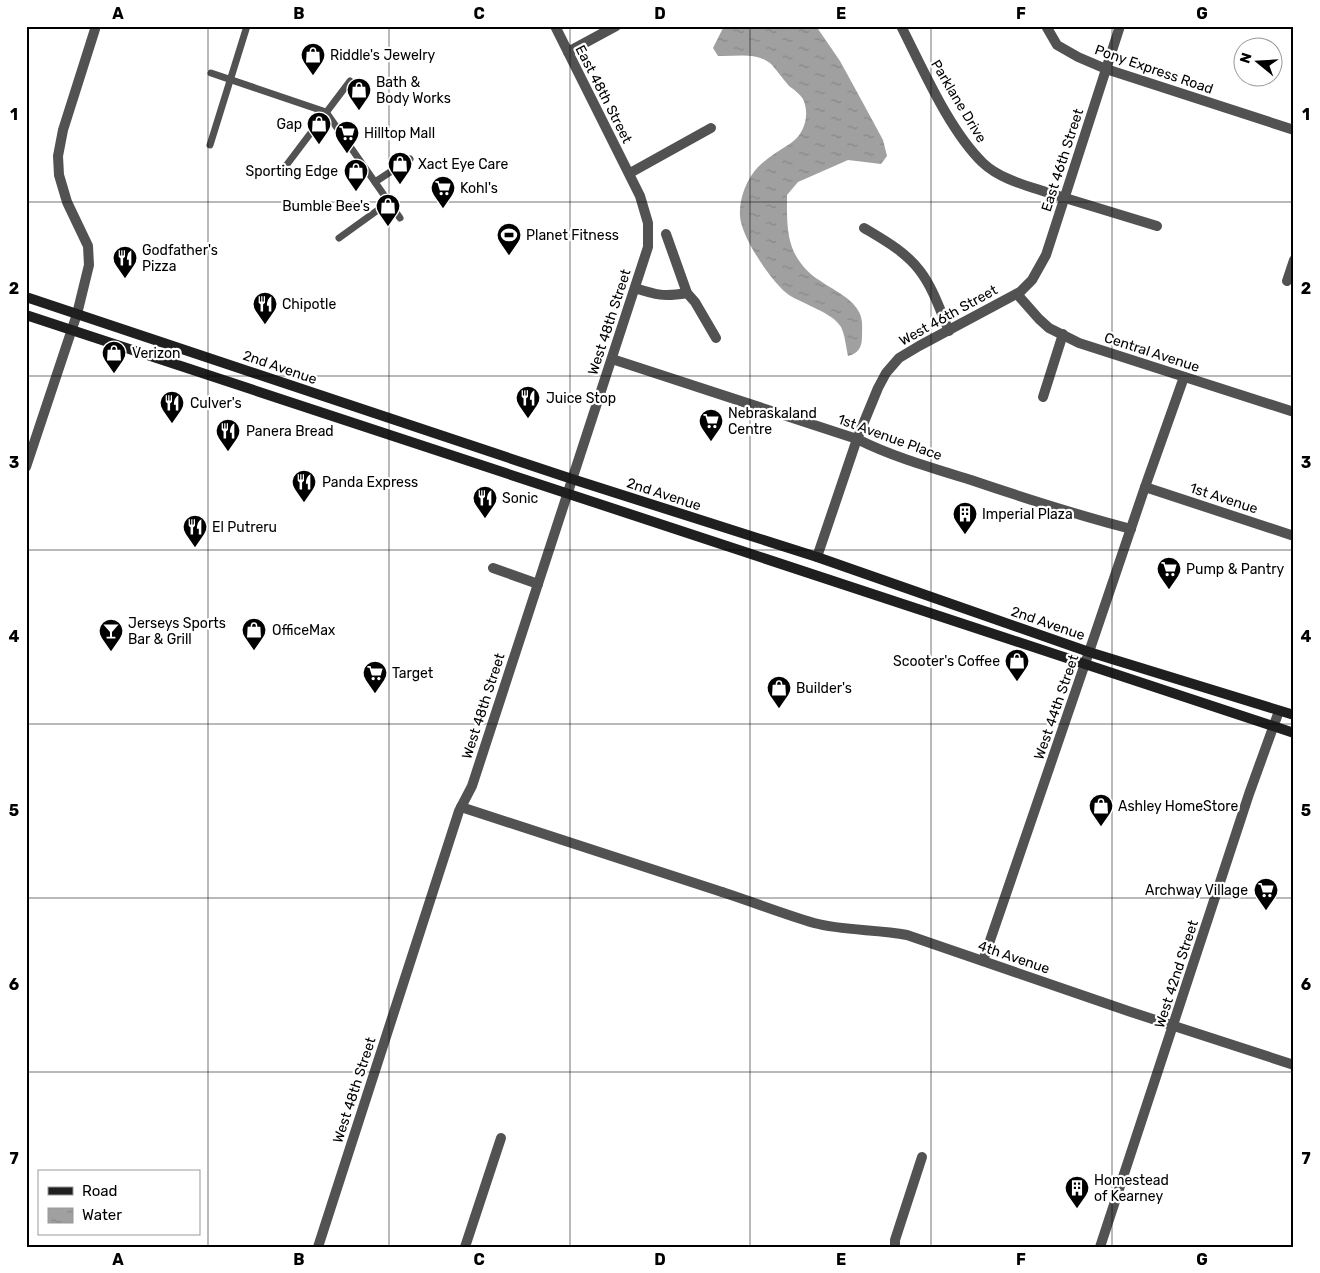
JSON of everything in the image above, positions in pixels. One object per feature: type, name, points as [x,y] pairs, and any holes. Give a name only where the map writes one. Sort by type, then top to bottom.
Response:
[{"type":"main road","name":"2nd Avenue","points":[[26,297],[572,480],[817,557],[1089,652],[1294,715]]},
{"type":"main road","name":"2nd Avenue","points":[[26,315],[1294,732]]},
{"type":"street","points":[[26,467],[72,330],[90,266],[88,246],[67,202],[59,175],[58,156],[63,130],[96,26]]},
{"type":"street","points":[[210,145],[248,26]]},
{"type":"street","name":"East 48th Street","points":[[555,26],[606,131],[630,173]]},
{"type":"street","points":[[568,52],[616,26]]},
{"type":"street","name":"Parklane Drive","points":[[901,26],[957,130],[966,144],[984,164],[997,173],[1028,186],[1157,226]]},
{"type":"street","name":"Pony Express Road","points":[[1046,26],[1057,45],[1078,57],[1294,130]]},
{"type":"street","name":"East 46th Street","points":[[1017,294],[1032,280],[1046,255],[1120,26]]},
{"type":"street","points":[[211,73],[326,112],[400,218]]},
{"type":"street","points":[[282,171],[350,81]]},
{"type":"street","points":[[630,173],[711,128]]},
{"type":"street","points":[[374,182],[410,159]]},
{"type":"street","name":"West 48th Street","points":[[318,1247],[461,807],[472,786],[648,247],[648,223],[640,196],[630,173]]},
{"type":"street","points":[[338,238],[389,202]]},
{"type":"street","points":[[864,228],[899,250],[920,270],[934,294],[948,331]]},
{"type":"street","points":[[666,234],[687,293],[695,302],[716,338]]},
{"type":"street","points":[[1287,281],[1294,260]]},
{"type":"street","points":[[635,288],[654,295],[667,296],[687,293]]},
{"type":"street","name":"West 46th Street","points":[[817,557],[857,438],[886,373],[899,358],[1017,294]]},
{"type":"street","name":"Central Avenue","points":[[1017,294],[1039,319],[1050,328],[1080,343],[1294,412]]},
{"type":"street","points":[[1043,397],[1063,334]]},
{"type":"street","name":"1st Avenue Place","points":[[612,359],[857,438],[882,451],[942,471],[1089,518],[1131,529]]},
{"type":"street","name":"West 44th Street","points":[[983,961],[1184,377]]},
{"type":"street","name":"1st Avenue","points":[[1145,487],[1294,536]]},
{"type":"street","points":[[493,568],[538,584]]},
{"type":"street","name":"West 42nd Street","points":[[1100,1247],[1279,710]]},
{"type":"street","name":"4th Avenue","points":[[461,807],[815,923],[907,935],[1131,1012],[1294,1065]]},
{"type":"street","points":[[465,1247],[501,1138]]},
{"type":"street","points":[[895,1247],[895,1240],[922,1157]]},
{"type":"water","points":[[724,26],[816,26],[840,61],[883,140],[887,156],[881,164],[848,160],[798,182],[787,195],[788,231],[796,256],[812,275],[853,303],[860,314],[862,320],[861,344],[859,350],[851,355],[848,356],[844,334],[837,322],[825,313],[789,295],[782,289],[758,259],[746,236],[740,210],[742,196],[747,184],[762,163],[796,139],[803,129],[806,111],[802,97],[766,61],[753,56],[718,56],[713,48]]},
{"type":"place","name":"Riddle's Jewelry","points":[[313,76]]},
{"type":"place","name":"Bath & Body Works","points":[[359,111]]},
{"type":"place","name":"Gap","points":[[319,145]]},
{"type":"place","name":"Hilltop Mall","points":[[347,154]]},
{"type":"place","name":"Xact Eye Care","points":[[400,185]]},
{"type":"place","name":"Sporting Edge","points":[[356,192]]},
{"type":"place","name":"Kohl's","points":[[443,209]]},
{"type":"place","name":"Bumble Bee's","points":[[388,227]]},
{"type":"place","name":"Planet Fitness","points":[[509,256]]},
{"type":"place","name":"Godfather's Pizza","points":[[125,279]]},
{"type":"place","name":"Chipotle","points":[[265,325]]},
{"type":"place","name":"Verizon","points":[[114,374]]},
{"type":"place","name":"Juice Stop","points":[[528,419]]},
{"type":"place","name":"Culver's","points":[[172,424]]},
{"type":"place","name":"Nebraskaland Centre","points":[[711,442]]},
{"type":"place","name":"Panera Bread","points":[[228,452]]},
{"type":"place","name":"Panda Express","points":[[304,503]]},
{"type":"place","name":"Sonic","points":[[485,519]]},
{"type":"place","name":"Imperial Plaza","points":[[965,535]]},
{"type":"place","name":"El Putreru","points":[[195,548]]},
{"type":"place","name":"Pump & Pantry","points":[[1169,590]]},
{"type":"place","name":"OfficeMax","points":[[254,651]]},
{"type":"place","name":"Jerseys Sports Bar & Grill","points":[[111,652]]},
{"type":"place","name":"Scooter's Coffee","points":[[1017,682]]},
{"type":"place","name":"Target","points":[[375,694]]},
{"type":"place","name":"Builder's","points":[[779,709]]},
{"type":"place","name":"Ashley HomeStore","points":[[1101,827]]},
{"type":"place","name":"Archway Village","points":[[1266,911]]},
{"type":"place","name":"Homestead of Kearney","points":[[1077,1209]]}]
